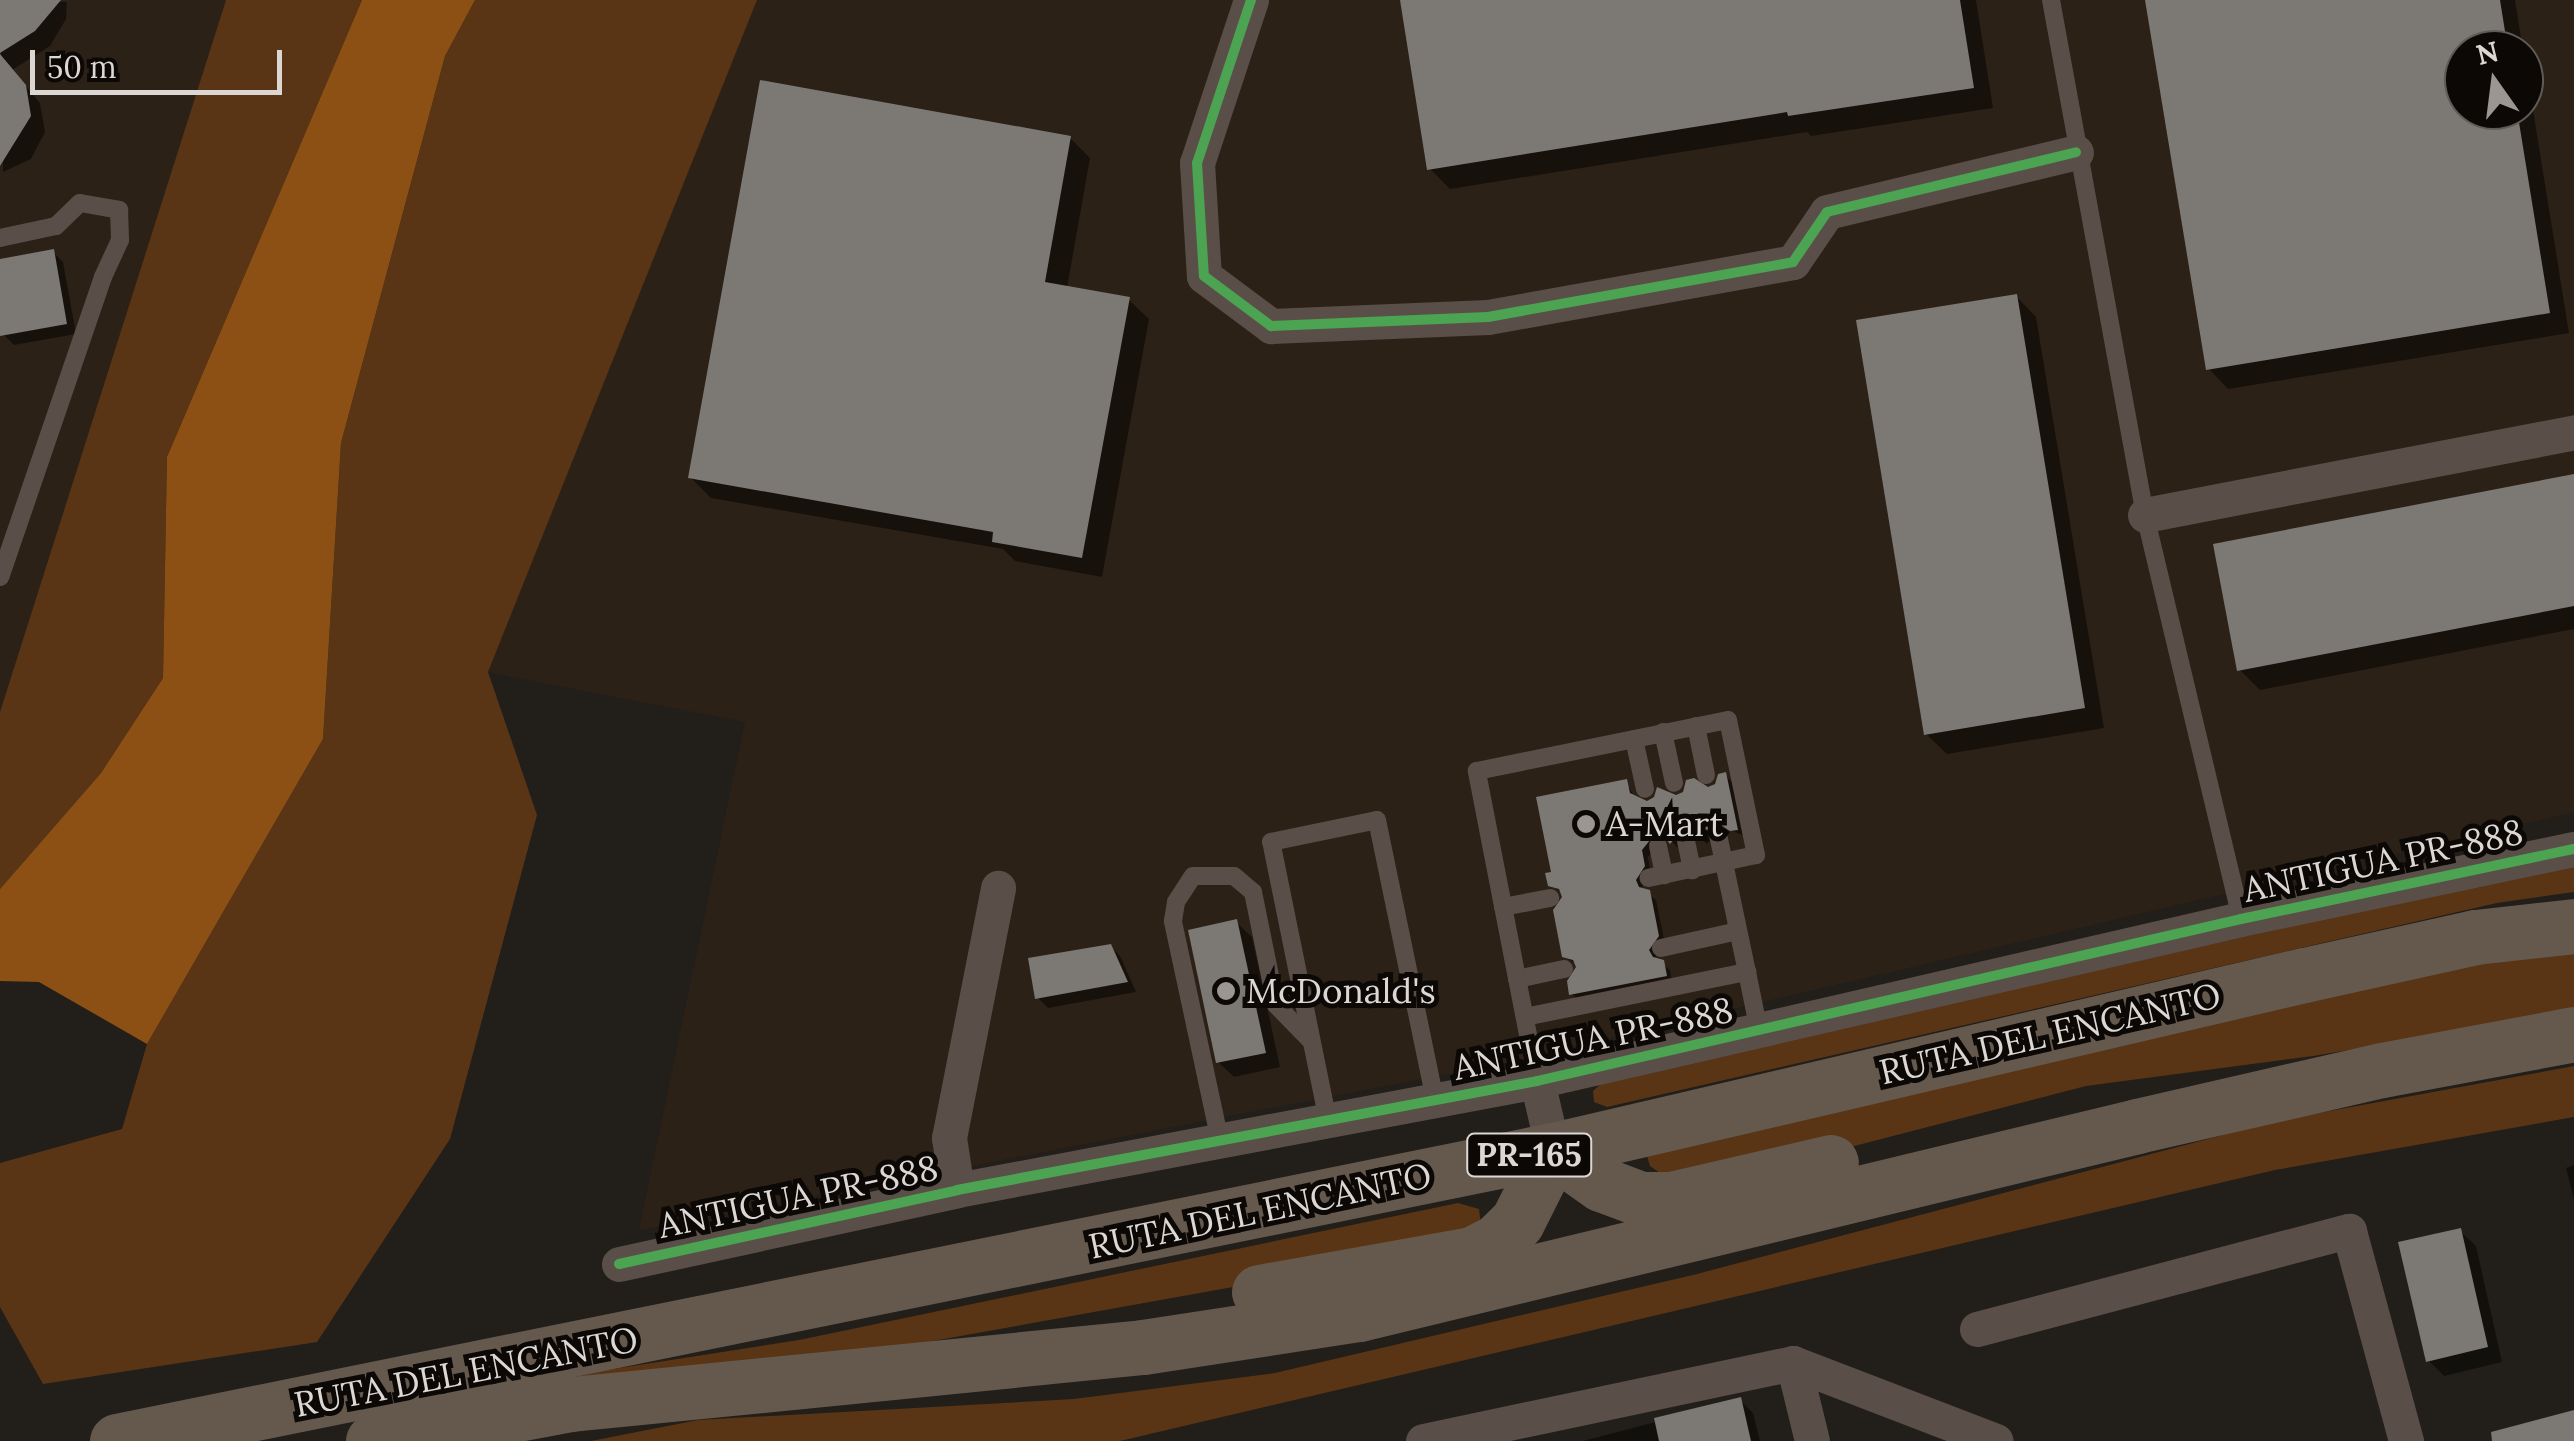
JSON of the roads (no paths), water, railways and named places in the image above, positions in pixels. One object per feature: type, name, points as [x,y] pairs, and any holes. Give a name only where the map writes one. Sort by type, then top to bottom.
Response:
[{"type":"main road","name":"RUTA DEL ENCANTO","points":[[117,1441],[1553,1150],[2304,974],[2475,937],[2574,926]]},
{"type":"main road","name":"RUTA DEL ENCANTO","points":[[372,1441],[572,1404],[1143,1347],[1359,1314],[2240,1102],[2574,1034]]},
{"type":"main road","points":[[926,1370],[1063,1328],[1472,1254],[1496,1242],[1517,1222],[1553,1150],[1601,1184],[1641,1199],[1671,1199],[2116,1094],[2240,1102]]},
{"type":"street","points":[[1251,0],[1198,162],[1204,276],[1271,326],[1488,317],[1793,262],[1827,212],[2076,152]]},
{"type":"street","points":[[2146,515],[2574,432]]},
{"type":"street","name":"ANTIGUA PR-888","points":[[619,1264],[957,1190],[1537,1081],[2241,919],[2574,848]]},
{"type":"street","points":[[957,1190],[949,1138],[998,888]]},
{"type":"street","points":[[1537,1081],[1553,1150]]},
{"type":"street","points":[[1977,1329],[2349,1231],[2406,1441]]},
{"type":"street","points":[[1792,1363],[1812,1441]]},
{"type":"street","points":[[1422,1441],[1522,1429],[1792,1363],[1996,1441]]},
{"type":"lane","points":[[2051,0],[2146,515],[2241,919]]},
{"type":"lane","points":[[0,238],[56,226],[80,203],[119,210],[120,240],[103,277],[0,577]]},
{"type":"lane","points":[[1537,1081],[1476,772],[1728,720],[1756,855],[1656,877],[1658,846]]},
{"type":"lane","points":[[1696,726],[1706,775]]},
{"type":"lane","points":[[1663,732],[1674,783]]},
{"type":"lane","points":[[1634,738],[1645,790]]},
{"type":"lane","points":[[1328,1121],[1272,842],[1377,820],[1434,1100]]},
{"type":"lane","points":[[1718,834],[1759,1030]]},
{"type":"lane","points":[[1686,840],[1692,870]]},
{"type":"lane","points":[[1220,1141],[1173,921],[1176,902],[1193,876],[1234,876],[1253,892],[1276,1005],[1312,1041]]},
{"type":"lane","points":[[1503,907],[1550,898]]},
{"type":"lane","points":[[1661,948],[1738,931]]},
{"type":"lane","points":[[1517,979],[1564,969]]},
{"type":"lane","points":[[1525,1017],[1747,972]]},
{"type":"place","name":"A-Mart","points":[[1586,824]]},
{"type":"place","name":"McDonald's","points":[[1226,991]]}]
